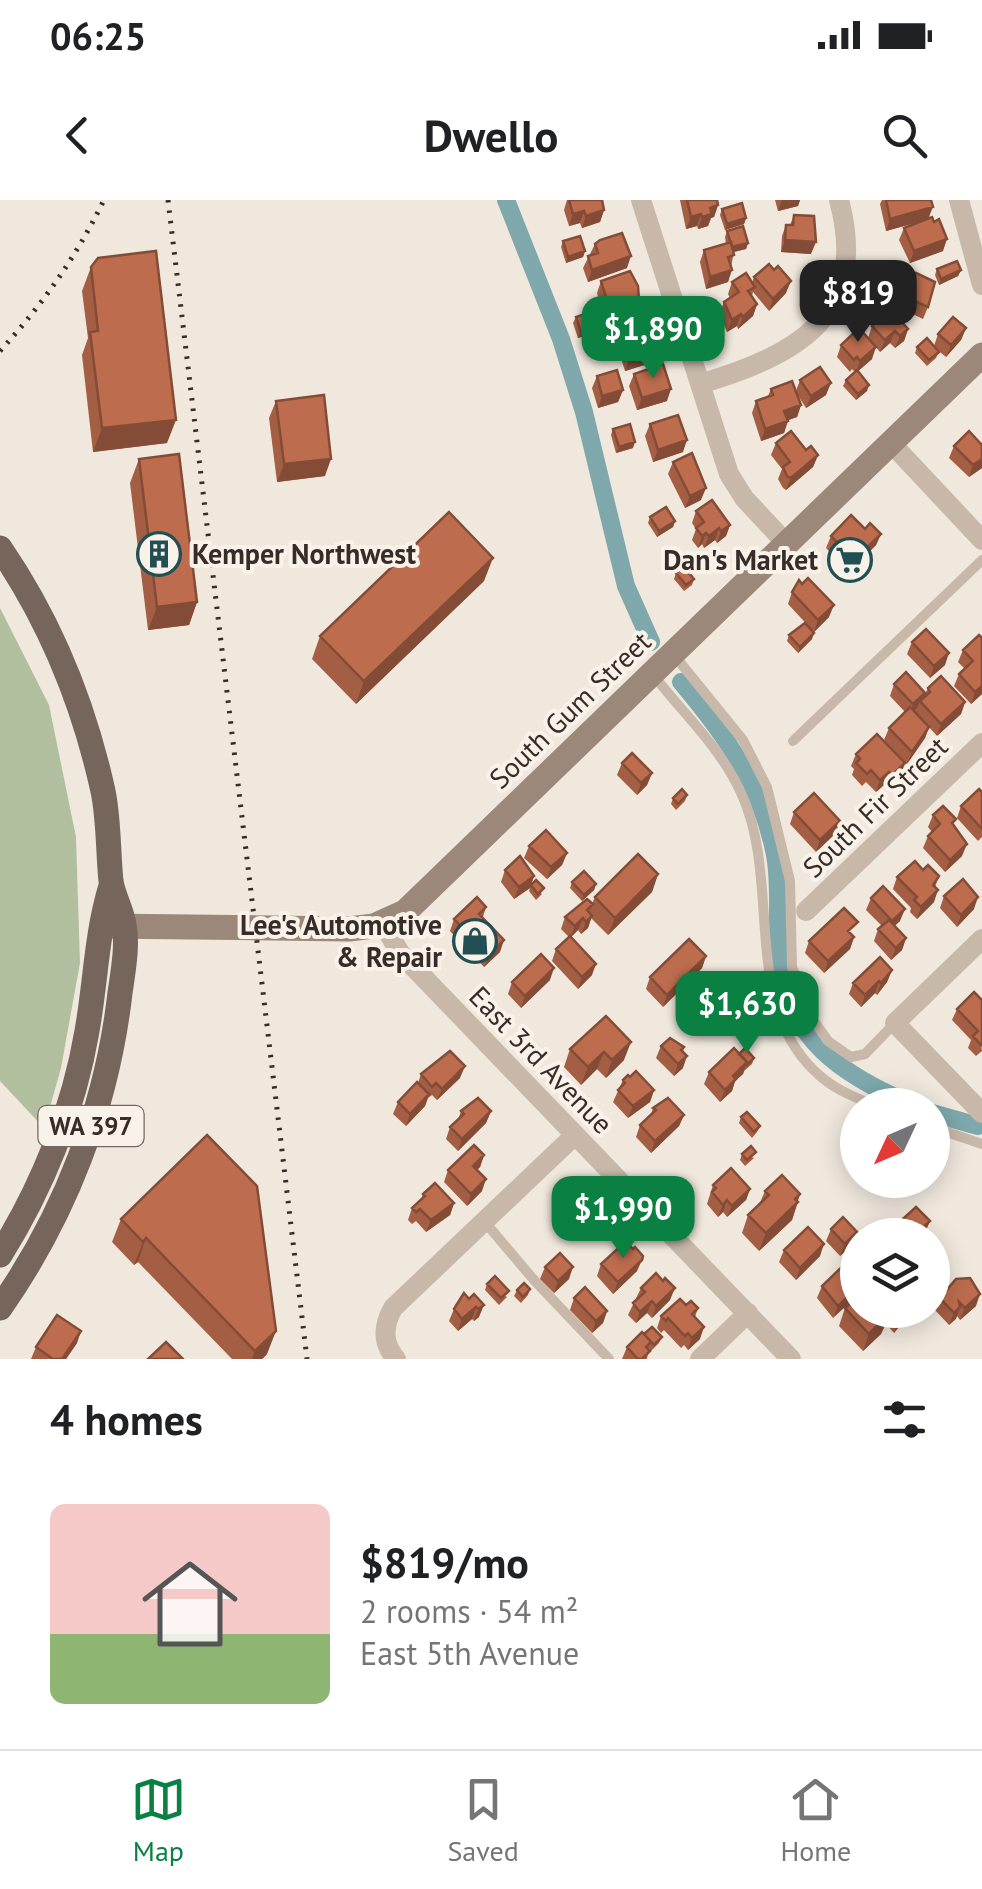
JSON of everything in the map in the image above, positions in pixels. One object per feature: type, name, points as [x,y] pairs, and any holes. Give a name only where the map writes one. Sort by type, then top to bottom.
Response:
[{"type":"main road","name":"South Gum Street","points":[[112,926],[349,929],[383,923],[411,906],[982,355]]},
{"type":"main road","name":"WA 397","points":[[0,548],[66,666],[103,793],[112,886],[115,1032],[86,1142],[46,1234],[0,1308]]},
{"type":"main road","name":"WA 397","points":[[0,1255],[36,1188],[70,1099],[112,926]]},
{"type":"street","points":[[641,200],[729,474],[744,498],[785,542]]},
{"type":"street","points":[[700,384],[764,364],[830,309],[846,274],[848,253],[839,200]]},
{"type":"street","points":[[959,200],[982,285]]},
{"type":"street","points":[[890,443],[982,540]]},
{"type":"street","name":"South Fir Street","points":[[799,913],[982,743]]},
{"type":"street","name":"East 3rd Avenue","points":[[383,923],[400,954],[791,1359]]},
{"type":"street","points":[[982,939],[895,1023],[982,1113]]},
{"type":"street","points":[[396,1359],[386,1342],[385,1330],[393,1308],[575,1135]]},
{"type":"street","points":[[700,1359],[748,1313]]},
{"type":"lane","points":[[792,741],[982,560]]},
{"type":"lane","points":[[672,652],[724,712],[768,788],[799,913],[792,967],[811,1017],[840,1052],[859,1056],[895,1023]]},
{"type":"lane","points":[[652,672],[713,744],[744,798],[758,850],[776,1010],[794,1047],[820,1076],[842,1088]]},
{"type":"lane","points":[[950,1133],[982,1144]]},
{"type":"lane","points":[[484,1221],[609,1359]]},
{"type":"green space","points":[[0,608],[49,705],[76,837],[80,963],[61,1068],[44,1128],[0,1081]]},
{"type":"building","points":[[569,200],[602,200],[604,210],[586,216],[584,211],[573,214]]},
{"type":"building","points":[[687,200],[717,200],[718,205],[710,208],[712,214],[691,217]]},
{"type":"building","points":[[886,200],[931,200],[933,207],[890,219]]},
{"type":"building","points":[[742,203],[746,218],[727,224],[722,209]]},
{"type":"building","points":[[794,215],[814,216],[816,242],[785,240],[786,225],[793,225]]},
{"type":"building","points":[[932,217],[934,222],[939,219],[947,239],[914,251],[904,228]]},
{"type":"building","points":[[743,226],[748,243],[732,247],[727,231]]},
{"type":"building","points":[[622,233],[631,256],[592,270],[588,256],[598,253],[595,244]]},
{"type":"building","points":[[580,236],[585,251],[568,257],[563,241]]},
{"type":"building","points":[[731,242],[734,255],[728,257],[732,270],[710,277],[704,250]]},
{"type":"building","points":[[156,251],[176,420],[102,428],[90,332],[98,331],[91,267],[98,258]]},
{"type":"building","points":[[957,261],[961,270],[941,279],[937,269]]},
{"type":"building","points":[[769,264],[774,270],[778,266],[791,281],[773,299],[754,277]]},
{"type":"building","points":[[630,271],[638,286],[639,300],[609,307],[601,281]]},
{"type":"building","points":[[746,273],[755,287],[748,291],[757,304],[743,317],[741,314],[732,320],[724,302],[739,292],[732,282]]},
{"type":"building","points":[[916,273],[935,282],[928,307],[906,297]]},
{"type":"building","points":[[890,309],[908,329],[900,336],[895,331],[885,340],[872,326]]},
{"type":"building","points":[[646,311],[659,350],[629,359],[624,343],[630,341],[624,322]]},
{"type":"building","points":[[591,312],[596,327],[581,332],[576,317]]},
{"type":"building","points":[[953,317],[966,328],[951,345],[938,334]]},
{"type":"building","points":[[859,328],[876,347],[860,361],[857,357],[854,360],[841,345]]},
{"type":"building","points":[[597,333],[600,340],[587,345],[585,337]]},
{"type":"building","points":[[927,338],[939,352],[929,360],[917,347]]},
{"type":"building","points":[[663,364],[671,389],[642,398],[634,374]]},
{"type":"building","points":[[820,367],[831,383],[811,396],[800,380]]},
{"type":"building","points":[[617,370],[623,390],[602,396],[597,376]]},
{"type":"building","points":[[857,370],[869,385],[858,394],[846,380]]},
{"type":"building","points":[[792,381],[801,405],[784,411],[788,421],[765,429],[756,401],[773,395],[771,389]]},
{"type":"building","points":[[324,395],[331,459],[284,464],[276,401]]},
{"type":"building","points":[[678,415],[687,440],[658,450],[650,424]]},
{"type":"building","points":[[630,424],[635,442],[619,447],[613,429]]},
{"type":"building","points":[[791,431],[806,450],[811,446],[818,455],[791,478],[783,467],[790,462],[776,443]]},
{"type":"building","points":[[969,431],[982,445],[982,459],[973,465],[954,446]]},
{"type":"building","points":[[692,453],[706,488],[690,496],[673,462]]},
{"type":"building","name":"Kemper Northwest","points":[[179,454],[197,602],[157,607],[139,459]]},
{"type":"building","points":[[712,500],[730,525],[702,536],[696,528],[704,522],[696,511]]},
{"type":"building","points":[[666,507],[675,521],[659,531],[650,517]]},
{"type":"building","points":[[449,512],[493,558],[364,681],[320,636]]},
{"type":"building","points":[[851,515],[865,529],[870,523],[881,534],[854,560],[831,536]]},
{"type":"building","points":[[684,567],[694,579],[686,585],[676,573]]},
{"type":"building","points":[[808,578],[834,605],[818,620],[792,592],[799,580],[802,584]]},
{"type":"building","points":[[805,623],[814,633],[800,647],[789,635]]},
{"type":"building","points":[[926,629],[949,653],[934,666],[912,642]]},
{"type":"building","points":[[979,635],[982,686],[975,692],[959,674],[973,661],[963,650]]},
{"type":"building","points":[[906,672],[925,693],[913,704],[894,684]]},
{"type":"building","points":[[941,676],[965,702],[941,724],[920,701]]},
{"type":"building","points":[[910,707],[929,727],[912,752],[889,728]]},
{"type":"building","points":[[877,734],[905,763],[880,780],[856,763],[860,759],[856,754]]},
{"type":"building","points":[[632,753],[652,773],[641,783],[622,763]]},
{"type":"building","points":[[682,789],[687,795],[678,804],[673,798]]},
{"type":"building","points":[[979,789],[982,792],[982,829],[961,806]]},
{"type":"building","points":[[814,793],[840,821],[820,840],[794,812]]},
{"type":"building","points":[[943,806],[956,819],[952,823],[967,844],[950,860],[928,836],[940,824],[933,815]]},
{"type":"building","points":[[546,830],[567,853],[551,867],[529,846]]},
{"type":"building","points":[[638,854],[658,874],[615,918],[595,897]]},
{"type":"building","points":[[520,856],[534,876],[519,887],[505,870]]},
{"type":"building","points":[[915,861],[923,870],[928,865],[939,876],[933,885],[938,890],[921,907],[914,900],[917,897],[897,877]]},
{"type":"building","points":[[584,871],[596,884],[584,895],[572,882]]},
{"type":"building","points":[[963,879],[978,897],[961,915],[944,896]]},
{"type":"building","points":[[536,880],[544,888],[538,894],[531,885]]},
{"type":"building","points":[[883,886],[905,909],[892,921],[871,898]]},
{"type":"building","points":[[477,897],[486,907],[479,914],[504,940],[489,955],[454,919]]},
{"type":"building","points":[[587,899],[593,904],[587,910],[592,916],[575,926],[565,917]]},
{"type":"building","points":[[844,908],[858,922],[848,931],[854,937],[828,961],[809,941]]},
{"type":"building","points":[[889,920],[906,938],[896,948],[878,929]]},
{"type":"building","points":[[570,936],[596,964],[582,977],[556,949]]},
{"type":"building","points":[[689,939],[706,956],[667,995],[650,977]]},
{"type":"building","points":[[541,954],[554,968],[525,996],[512,982]]},
{"type":"building","points":[[880,957],[892,970],[865,995],[853,983]]},
{"type":"building","points":[[974,992],[982,1000],[981,1045],[973,1036],[978,1031],[957,1009]]},
{"type":"building","points":[[606,1016],[631,1042],[612,1060],[604,1052],[588,1067],[570,1049]]},
{"type":"building","points":[[670,1038],[684,1047],[681,1050],[687,1056],[678,1064],[661,1046]]},
{"type":"building","points":[[734,1048],[747,1062],[725,1090],[709,1072]]},
{"type":"building","points":[[745,1048],[754,1058],[747,1065],[739,1054]]},
{"type":"building","points":[[450,1051],[465,1066],[442,1089],[436,1083],[432,1087],[421,1074]]},
{"type":"building","points":[[636,1071],[654,1090],[633,1106],[618,1090],[625,1083],[623,1080]]},
{"type":"building","points":[[417,1082],[429,1094],[410,1114],[398,1102]]},
{"type":"building","points":[[478,1098],[491,1111],[462,1139],[450,1127],[464,1114],[461,1111]]},
{"type":"building","points":[[668,1098],[684,1115],[655,1141],[640,1125],[656,1110],[653,1108]]},
{"type":"building","points":[[747,1112],[760,1126],[754,1132],[741,1117]]},
{"type":"building","points":[[207,1135],[257,1186],[276,1331],[255,1351],[146,1238],[143,1242],[121,1219]]},
{"type":"building","points":[[474,1145],[484,1155],[473,1166],[486,1179],[471,1194],[448,1170]]},
{"type":"building","points":[[751,1146],[756,1152],[747,1160],[742,1154]]},
{"type":"building","points":[[731,1168],[750,1189],[732,1206],[727,1200],[723,1205],[712,1192],[716,1188],[713,1185]]},
{"type":"building","points":[[782,1175],[800,1194],[795,1199],[798,1202],[766,1233],[748,1215],[769,1195],[765,1191]]},
{"type":"building","points":[[575,1182],[586,1193],[582,1197],[587,1202],[576,1213],[558,1194]]},
{"type":"building","points":[[435,1183],[454,1203],[431,1220],[420,1209],[416,1212],[412,1208]]},
{"type":"building","points":[[916,1207],[927,1218],[904,1218]]},
{"type":"building","points":[[840,1220],[840,1239],[831,1229]]},
{"type":"building","points":[[808,1227],[824,1244],[800,1268],[784,1250]]},
{"type":"building","points":[[626,1241],[643,1256],[618,1282],[601,1264]]},
{"type":"building","points":[[560,1253],[573,1267],[558,1281],[545,1267]]},
{"type":"building","points":[[840,1269],[838,1306],[822,1286]]},
{"type":"building","points":[[656,1273],[675,1288],[656,1306],[652,1301],[640,1312],[633,1303]]},
{"type":"building","points":[[495,1276],[509,1291],[501,1298],[487,1284]]},
{"type":"building","points":[[970,1278],[980,1294],[965,1308],[959,1302],[954,1313],[950,1309],[950,1286],[956,1279]]},
{"type":"building","points":[[524,1283],[530,1289],[523,1297],[517,1290]]},
{"type":"building","points":[[585,1287],[607,1311],[596,1321],[574,1298]]},
{"type":"building","points":[[464,1293],[469,1299],[474,1294],[484,1305],[462,1319],[454,1309]]},
{"type":"building","points":[[680,1299],[686,1305],[691,1301],[698,1308],[692,1314],[704,1327],[692,1338],[661,1316]]},
{"type":"building","points":[[57,1315],[81,1331],[62,1359],[53,1359],[36,1347]]},
{"type":"building","points":[[652,1327],[662,1337],[654,1345],[644,1334]]},
{"type":"building","points":[[642,1332],[651,1342],[646,1347],[650,1351],[638,1359],[627,1347]]},
{"type":"building","points":[[166,1342],[183,1359],[148,1359]]},
{"type":"waterway","points":[[506,200],[561,339],[584,412],[626,586],[651,642]]},
{"type":"waterway","points":[[681,682],[727,741],[761,806],[775,855],[779,955],[793,1009],[822,1050],[876,1088]]},
{"type":"waterway","points":[[950,1118],[978,1126]]},
{"type":"railway","points":[[0,351],[58,279],[104,200]]},
{"type":"railway","points":[[168,200],[307,1359]]},
{"type":"place","name":"Kemper Northwest","points":[[159,554]]},
{"type":"place","name":"Dan's Market","points":[[850,560]]},
{"type":"place","name":"Lee's Automotive & Repair","points":[[475,941]]}]
